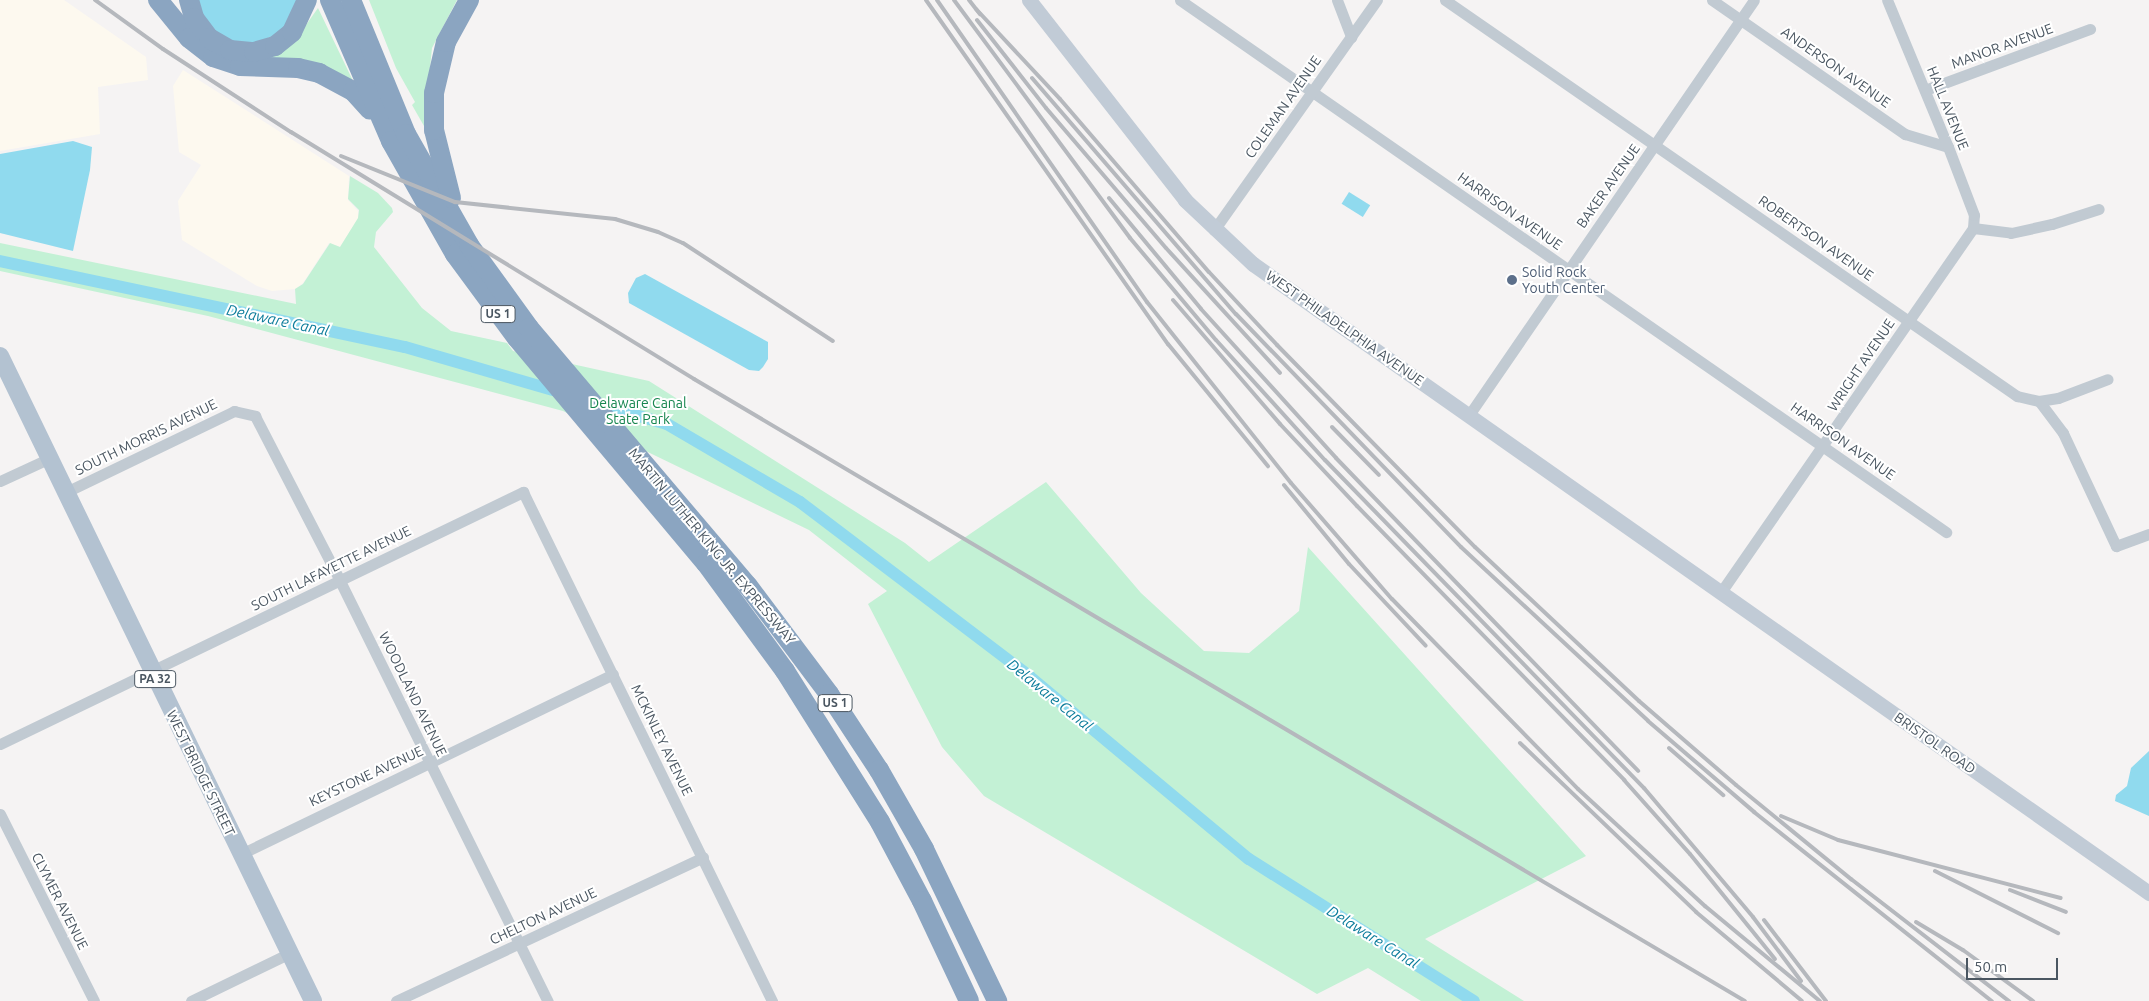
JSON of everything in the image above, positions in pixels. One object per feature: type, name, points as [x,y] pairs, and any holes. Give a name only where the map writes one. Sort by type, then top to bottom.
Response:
[{"type":"highway","points":[[158,0],[189,38],[213,57],[240,66],[308,70],[342,84],[363,101],[391,141]]},
{"type":"highway","points":[[189,0],[194,18],[209,38],[230,50],[254,52],[275,46],[292,32],[307,0]]},
{"type":"highway","name":"MARTIN LUTHER KING JR. EXPRESSWAY","points":[[330,0],[391,141],[412,163],[529,328],[728,591],[809,708],[901,861],[969,1001]]},
{"type":"highway","name":"MARTIN LUTHER KING JR. EXPRESSWAY","points":[[351,0],[412,163],[447,240],[495,311],[748,586],[829,694],[920,841],[997,1001]]},
{"type":"highway","points":[[468,0],[446,42],[437,75],[433,112],[438,151],[469,245]]},
{"type":"main road","name":"WEST PHILADELPHIA AVENUE","points":[[1029,0],[1185,200],[1214,230],[1253,264],[1722,592]]},
{"type":"main road","name":"WEST BRIDGE STREET","points":[[0,356],[313,1001]]},
{"type":"main road","name":"BRISTOL ROAD","points":[[1722,592],[2149,893]]},
{"type":"street","name":"HARRISON AVENUE","points":[[1180,0],[1946,532]]},
{"type":"street","points":[[1337,0],[1352,37]]},
{"type":"street","name":"COLEMAN AVENUE","points":[[1214,230],[1377,0]]},
{"type":"street","name":"ROBERTSON AVENUE","points":[[1445,0],[2017,396],[2038,401]]},
{"type":"street","name":"ANDERSON AVENUE","points":[[1712,0],[1905,134],[1948,147]]},
{"type":"street","name":"BAKER AVENUE","points":[[1469,415],[1754,0]]},
{"type":"street","name":"HALL AVENUE","points":[[1887,0],[1974,215],[1973,228]]},
{"type":"street","name":"MANOR AVENUE","points":[[1925,90],[2090,29]]},
{"type":"street","points":[[1973,228],[2011,234],[2052,224],[2099,209]]},
{"type":"street","name":"WRIGHT AVENUE","points":[[1722,592],[1973,228]]},
{"type":"street","points":[[2108,379],[2058,398],[2038,401],[2063,433],[2115,544],[2149,534]]},
{"type":"street","name":"SOUTH MORRIS AVENUE","points":[[66,492],[240,410]]},
{"type":"street","name":"WOODLAND AVENUE","points":[[240,410],[255,416],[260,422],[548,1001]]},
{"type":"street","points":[[0,481],[50,458]]},
{"type":"street","name":"SOUTH LAFAYETTE AVENUE","points":[[0,744],[523,492]]},
{"type":"street","name":"MCKINLEY AVENUE","points":[[523,492],[614,674],[772,1001]]},
{"type":"street","name":"KEYSTONE AVENUE","points":[[241,854],[614,674]]},
{"type":"street","name":"CLYMER AVENUE","points":[[0,814],[94,1001]]},
{"type":"street","name":"CHELTON AVENUE","points":[[396,1001],[703,857]]},
{"type":"street","points":[[191,1001],[290,953]]},
{"type":"shaded area","points":[[0,0],[64,0],[146,57],[148,80],[98,87],[100,134],[0,151]]},
{"type":"shaded area","points":[[183,70],[349,176],[348,200],[358,211],[358,219],[340,247],[329,243],[303,283],[295,289],[272,291],[257,286],[182,240],[178,201],[201,165],[179,152],[173,86]]},
{"type":"green space","points":[[369,0],[457,0],[432,48],[424,126],[412,105],[415,102],[396,68]]},
{"type":"green space","points":[[318,8],[354,83],[264,58],[296,39]]},
{"type":"green space","name":"Delaware Canal State Park","points":[[350,176],[378,193],[392,208],[393,212],[376,232],[374,247],[422,308],[451,331],[507,343],[513,351],[649,381],[905,543],[929,562],[1046,482],[1141,593],[1204,651],[1249,653],[1299,611],[1308,547],[1586,856],[1425,939],[1524,1001],[1421,1001],[1368,968],[1317,994],[984,796],[942,747],[868,604],[887,591],[809,530],[563,411],[208,316],[0,271],[0,243],[296,304],[295,289],[303,284],[330,243],[340,247],[358,218],[359,210],[348,199]]},
{"type":"water","points":[[197,0],[301,0],[284,31],[252,45],[231,42],[209,28]]},
{"type":"water","points":[[73,141],[92,147],[90,170],[73,251],[0,233],[0,154]]},
{"type":"water","points":[[1349,192],[1370,205],[1363,217],[1342,204]]},
{"type":"water","points":[[645,274],[768,342],[768,359],[763,367],[759,371],[749,370],[629,303],[628,293],[636,278]]},
{"type":"water","points":[[2149,751],[2149,816],[2115,801],[2116,795],[2127,786],[2131,768]]},
{"type":"waterway","name":"Delaware Canal","points":[[0,261],[405,347],[553,390]]},
{"type":"waterway","name":"Delaware Canal","points":[[614,409],[667,424],[800,502],[1029,676],[1249,859],[1474,1001]]},
{"type":"railway","points":[[95,0],[163,49],[291,132],[694,379],[1745,1001]]},
{"type":"railway","points":[[926,0],[1168,344],[1268,466]]},
{"type":"railway","points":[[937,0],[1147,302],[1291,483],[1392,599],[1578,789],[1705,906],[1820,1001]]},
{"type":"railway","points":[[954,0],[1130,238],[1216,340],[1325,460],[1644,788],[1753,917],[1801,981]]},
{"type":"railway","points":[[969,0],[980,14]]},
{"type":"railway","points":[[976,9],[1060,99],[1209,272],[1277,345],[1475,547],[1639,701],[1736,785],[1851,879],[2009,1001]]},
{"type":"railway","points":[[977,20],[1046,108],[1166,248],[1280,373]]},
{"type":"railway","points":[[1032,78],[1236,314],[1461,547],[1648,721],[1754,812],[1992,1001]]},
{"type":"railway","points":[[341,156],[455,202],[615,219],[658,232],[683,243],[833,341]]},
{"type":"railway","points":[[1109,198],[1201,309],[1336,458],[1638,771]]},
{"type":"railway","points":[[1173,300],[1280,424],[1357,506],[1624,780],[1690,854],[1775,959]]},
{"type":"railway","points":[[1332,427],[1379,475]]},
{"type":"railway","points":[[1284,485],[1349,564],[1426,646]]},
{"type":"railway","points":[[1520,743],[1696,912],[1802,1001]]},
{"type":"railway","points":[[1669,748],[1723,795]]},
{"type":"railway","points":[[1781,816],[1838,840],[2061,898]]},
{"type":"railway","points":[[1935,871],[2058,933]]},
{"type":"railway","points":[[2010,890],[2066,912]]},
{"type":"railway","points":[[1764,920],[1826,1001]]},
{"type":"railway","points":[[1916,922],[1963,950],[2033,1001]]},
{"type":"place","name":"Solid Rock Youth Center","points":[[1512,280]]}]
